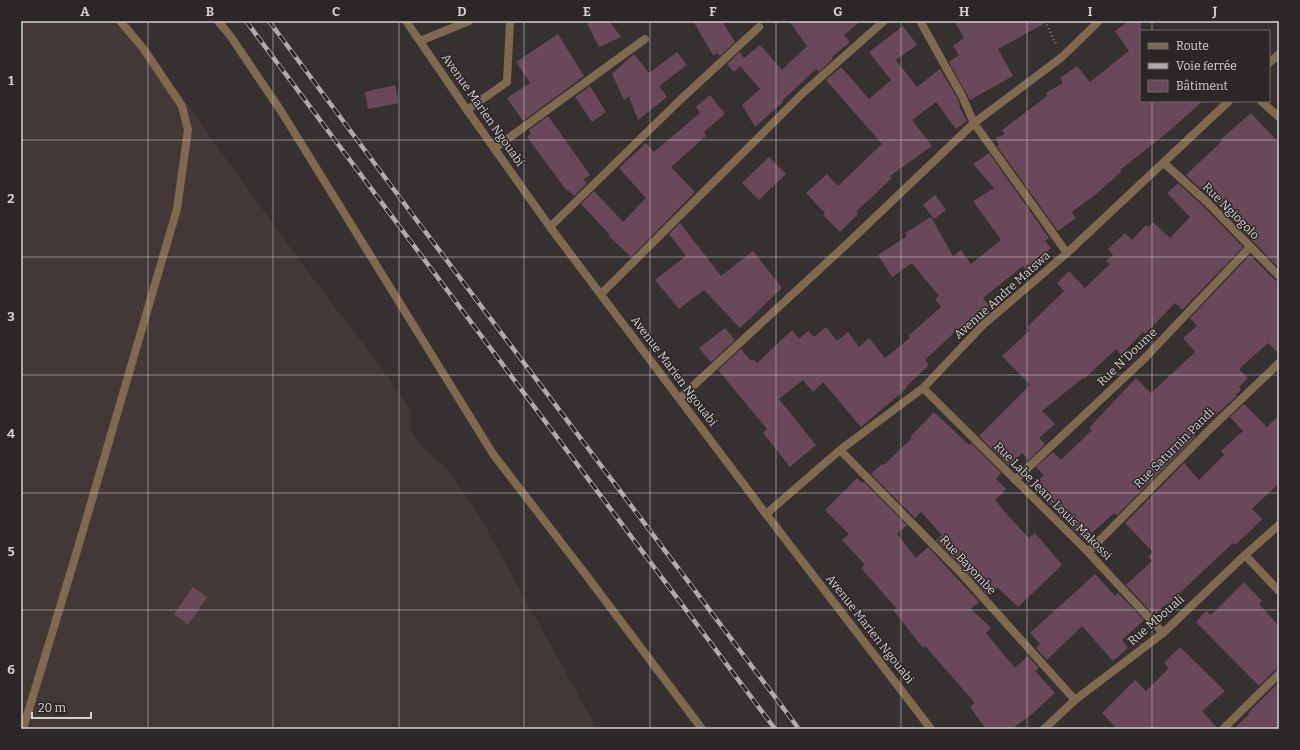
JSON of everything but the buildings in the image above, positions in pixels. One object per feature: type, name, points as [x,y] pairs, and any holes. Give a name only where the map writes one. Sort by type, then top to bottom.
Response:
[{"type":"street","points":[[23,729],[177,209],[188,130],[182,106],[143,48],[120,21]]},
{"type":"street","points":[[218,21],[231,37],[281,111],[493,454],[702,729]]},
{"type":"street","name":"Avenue Marien Ngouabi","points":[[406,21],[550,227],[766,514],[931,729]]},
{"type":"street","points":[[420,41],[469,21]]},
{"type":"street","points":[[467,110],[507,82],[510,21]]},
{"type":"street","points":[[601,294],[804,92],[884,21]]},
{"type":"street","points":[[920,21],[962,96],[974,123],[1067,253]]},
{"type":"street","points":[[680,398],[848,244],[974,123],[1062,57],[1099,21]]},
{"type":"street","points":[[550,227],[680,100],[759,27]]},
{"type":"street","points":[[495,148],[645,39]]},
{"type":"street","points":[[1270,63],[1279,54]]},
{"type":"street","name":"Avenue Andre Matswa","points":[[766,514],[840,450],[923,388],[983,325],[1067,253],[1228,102]]},
{"type":"street","points":[[1262,102],[1279,117]]},
{"type":"street","name":"Rue Ngiogolo","points":[[1164,163],[1208,203],[1250,248],[1279,276]]},
{"type":"street","name":"Rue N'Doume","points":[[1015,480],[1144,359],[1250,248]]},
{"type":"street","name":"Rue Saturnin Pandi","points":[[1088,552],[1210,428],[1279,363]]},
{"type":"street","name":"Rue Labe Jean-Louis Makossi","points":[[923,388],[1088,552],[1163,633]]},
{"type":"street","name":"Rue Bayombe","points":[[840,450],[960,572],[1075,700]]},
{"type":"street","name":"Rue Mbouali","points":[[1044,729],[1075,700],[1163,633],[1245,555],[1279,525]]},
{"type":"street","points":[[1245,555],[1279,591]]},
{"type":"street","points":[[1223,729],[1279,674]]},
{"type":"path","points":[[1045,21],[1062,57]]},
{"type":"shaded area","points":[[21,21],[128,21],[254,198],[336,309],[379,364],[411,412],[410,428],[420,445],[445,467],[475,508],[597,729],[21,729]]},
{"type":"railway","points":[[246,21],[775,729]]},
{"type":"railway","points":[[269,21],[799,729]]}]
